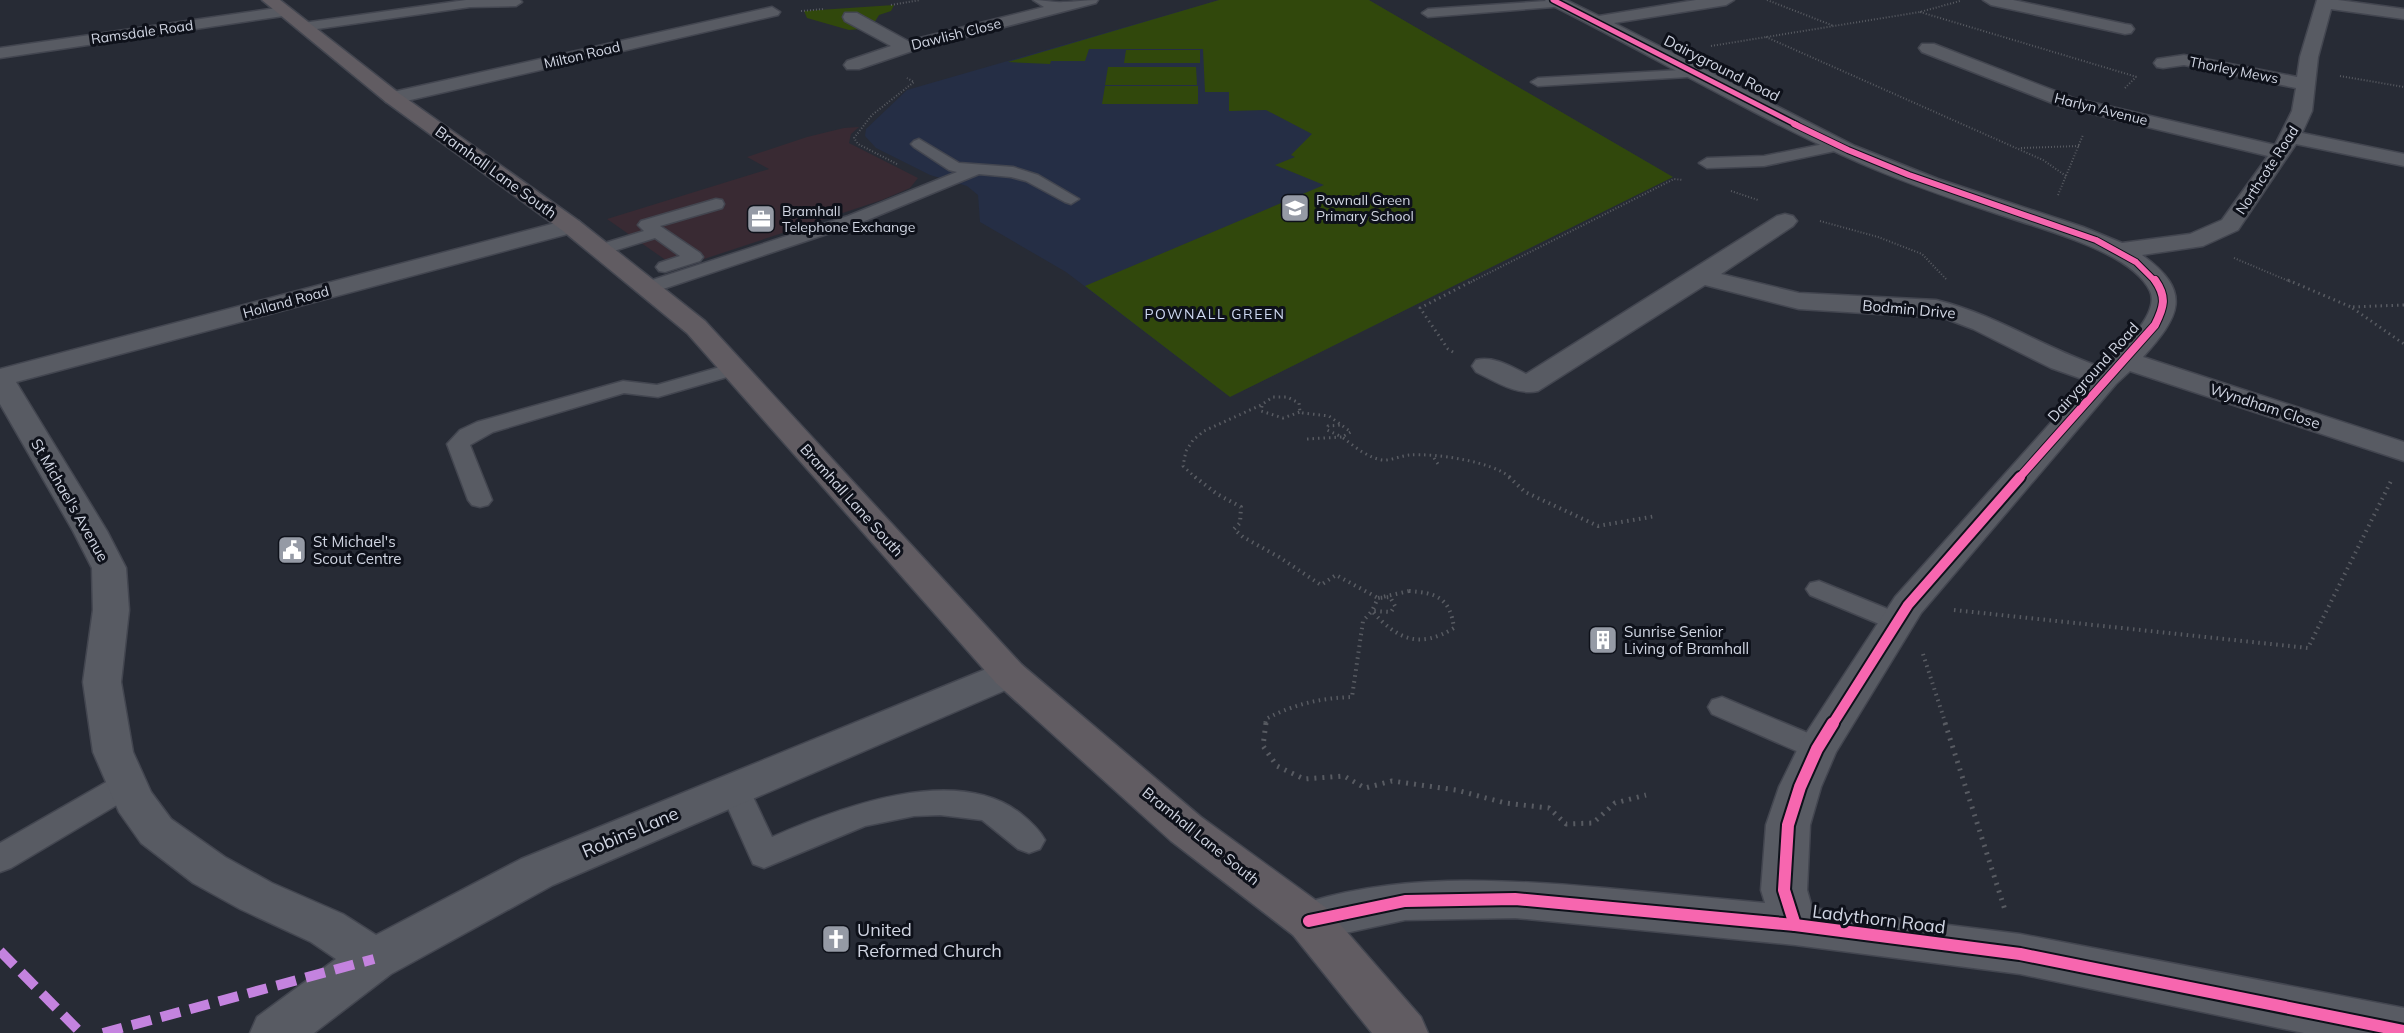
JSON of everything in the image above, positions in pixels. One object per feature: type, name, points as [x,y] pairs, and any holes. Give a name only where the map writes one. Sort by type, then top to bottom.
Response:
[{"type":"main road","name":"Bramhall Lane South","points":[[280,8],[393,98],[571,226],[696,327],[1009,674],[1186,829],[1309,921],[1403,1033]]},
{"type":"street","points":[[1041,0],[1060,8]]},
{"type":"street","name":"Dawlish Close","points":[[859,63],[906,47],[1090,0]]},
{"type":"street","points":[[1597,21],[1726,0]]},
{"type":"street","points":[[1990,0],[2125,29]]},
{"type":"street","points":[[2325,1],[2404,14]]},
{"type":"street","name":"Northcote Road","points":[[2118,251],[2195,241],[2230,225],[2286,145],[2302,111],[2306,77],[2325,1]]},
{"type":"street","name":"Dairyground Road","points":[[1558,2],[1839,146],[1960,195],[2089,237],[2118,251],[2150,275],[2165,293],[2165,304],[2157,322],[1902,614],[1817,749],[1800,787],[1788,825],[1784,890],[1795,924]]},
{"type":"street","name":"Ramsdale Road","points":[[0,53],[280,8]]},
{"type":"street","name":"Milton Road","points":[[393,98],[772,12]]},
{"type":"street","points":[[851,17],[906,47]]},
{"type":"street","name":"Harlyn Avenue","points":[[1928,48],[2046,95],[2102,110],[2286,145],[2404,160]]},
{"type":"street","name":"Thorley Mews","points":[[2163,63],[2184,60],[2306,77]]},
{"type":"street","points":[[1486,366],[1528,385],[1785,220]]},
{"type":"street","name":"Holland Road","points":[[0,378],[571,226]]},
{"type":"street","name":"Bodmin Drive","points":[[1701,276],[1799,301],[1936,308],[1969,316],[2054,359],[2116,369]]},
{"type":"street","name":"Wyndham Close","points":[[2116,369],[2399,464]]},
{"type":"street","name":"St Michael's Avenue","points":[[0,378],[90,531],[109,568],[111,610],[102,682],[113,753],[126,779],[126,785],[156,831],[209,870],[256,896],[327,928],[374,958]]},
{"type":"street","name":"Robins Lane","points":[[275,1033],[374,958],[537,872],[1009,674]]},
{"type":"street","name":"Ladythorn Road","points":[[1309,921],[1405,901],[1515,899],[1795,924],[2020,954],[2404,1031]]},
{"type":"lane","points":[[280,8],[516,2]]},
{"type":"lane","points":[[1428,13],[1558,2]]},
{"type":"lane","points":[[1538,82],[1699,74]]},
{"type":"lane","points":[[919,144],[955,167],[1013,172],[1032,178],[1071,199]]},
{"type":"lane","points":[[1707,163],[1764,161],[1839,146]]},
{"type":"lane","points":[[641,283],[838,226],[910,199],[974,170]]},
{"type":"lane","points":[[641,283],[694,257],[721,252],[891,194]]},
{"type":"lane","points":[[694,257],[647,225],[716,204]]},
{"type":"lane","points":[[601,250],[657,232]]},
{"type":"lane","points":[[480,500],[458,444],[468,435],[485,427],[622,387],[658,392],[734,369]]},
{"type":"lane","points":[[1819,589],[1902,614]]},
{"type":"lane","points":[[1722,707],[1817,749]]},
{"type":"lane","points":[[0,859],[126,785]]},
{"type":"lane","points":[[734,788],[764,855],[828,827],[872,813],[914,805],[956,804],[991,810],[1011,823],[1029,840]]},
{"type":"path","points":[[1767,0],[1834,26]]},
{"type":"path","points":[[1660,53],[1920,12],[1967,0]]},
{"type":"path","points":[[1920,12],[2136,77],[2090,119],[2046,223]]},
{"type":"path","points":[[1766,37],[2043,160],[2066,176]]},
{"type":"path","points":[[859,63],[914,82],[857,130],[854,138],[858,144],[905,168]]},
{"type":"path","points":[[2306,77],[2404,87]]},
{"type":"path","points":[[2017,148],[2079,146]]},
{"type":"path","points":[[1486,366],[1448,349],[1420,308],[1674,178],[1685,180]]},
{"type":"path","points":[[1725,189],[1784,209],[1785,220],[1827,221],[1922,254],[1943,274],[1969,316]]},
{"type":"path","points":[[2195,241],[2351,307],[2404,344]]},
{"type":"path","points":[[2351,307],[2404,306]]},
{"type":"path","points":[[1300,412],[1299,403],[1287,397],[1273,397],[1262,406],[1241,416],[1220,422],[1196,436],[1183,452],[1183,466],[1197,481],[1217,496],[1240,507],[1240,523],[1234,529],[1242,537],[1279,557],[1321,585],[1336,575],[1378,598],[1390,597],[1395,606],[1391,612],[1372,610]]},
{"type":"path","points":[[1262,406],[1261,411],[1283,418],[1300,412],[1308,415],[1325,415],[1352,432],[1342,437],[1307,439]]},
{"type":"path","points":[[1344,425],[1328,426],[1327,430],[1342,437],[1363,453],[1383,460],[1410,455],[1455,458],[1503,472],[1525,492],[1598,526],[1656,516]]},
{"type":"path","points":[[1434,457],[1440,467]]},
{"type":"path","points":[[2020,954],[1902,614],[2308,648],[2399,464]]},
{"type":"path","points":[[1372,610],[1385,627],[1409,640],[1427,640],[1454,628],[1453,617],[1446,601],[1428,592],[1409,591],[1378,598]]},
{"type":"path","points":[[1378,598],[1363,621],[1352,697],[1322,698],[1293,704],[1266,719],[1263,746],[1277,766],[1304,779],[1344,776],[1365,788],[1392,781],[1432,786],[1505,803],[1549,808],[1566,824],[1593,823],[1614,803],[1646,795]]},
{"type":"shaded area","name":"Pownall Green Primary School","points":[[1219,0],[1369,0],[1673,177],[1230,397],[1066,272],[980,222],[978,195],[967,186],[930,175],[876,148],[865,136],[866,129],[907,90]]},
{"type":"shaded area","points":[[859,127],[851,134],[849,143],[918,178],[910,188],[882,200],[677,268],[607,219],[769,169],[747,157],[807,137],[844,128]]},
{"type":"green space","name":"Pownall Green Primary School","points":[[1219,0],[1369,0],[1673,177],[1230,397],[1085,286],[1324,185],[1275,165],[1295,157],[1291,155],[1312,134],[1266,110],[1229,111],[1229,92],[1205,92],[1203,49],[1089,49],[1085,61],[1051,61],[1050,64],[1008,62]]},
{"type":"green space","points":[[894,5],[891,11],[879,15],[871,28],[849,30],[807,18],[804,11]]},
{"type":"green space","points":[[1126,50],[1200,50],[1200,63],[1124,63]]},
{"type":"green space","points":[[1108,67],[1196,67],[1197,85],[1105,85]]},
{"type":"green space","points":[[1105,86],[1198,86],[1198,104],[1102,104]]},
{"type":"marked path","points":[[0,951],[81,1033]]},
{"type":"marked path","points":[[103,1033],[374,959]]},
{"type":"cycle path","points":[[1553,0],[1848,150],[1930,183],[2075,232],[2117,250],[2152,275],[2163,291],[2165,301],[2162,312],[2145,338],[2106,378],[1908,605],[1817,749],[1800,787],[1788,825],[1784,890],[1795,925]]},
{"type":"cycle path","points":[[1309,921],[1405,901],[1515,899],[1795,925],[2020,954],[2404,1031]]},
{"type":"place","name":"Pownall Green Primary School","points":[[1295,208]]},
{"type":"place","name":"Bramhall Telephone Exchange","points":[[761,219]]},
{"type":"place","name":"St Michael's Scout Centre","points":[[292,550]]},
{"type":"place","name":"Sunrise Senior Living of Bramhall","points":[[1603,640]]},
{"type":"place","name":"United Reformed Church","points":[[836,939]]},
{"type":"district","name":"POWNALL GREEN","points":[[1215,314]]}]
